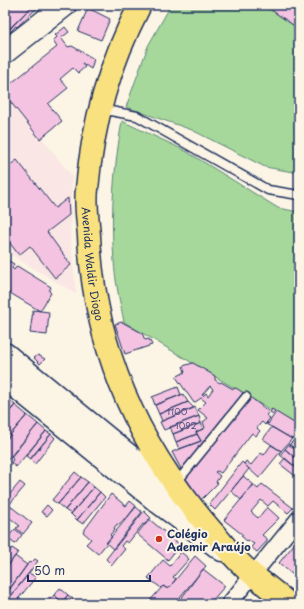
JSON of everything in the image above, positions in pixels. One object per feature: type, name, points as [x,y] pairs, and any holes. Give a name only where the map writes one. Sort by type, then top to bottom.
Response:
[{"type":"main road","name":"Avenida Waldir Diogo","points":[[140,5],[112,65],[99,109],[86,191],[90,272],[106,347],[134,418],[165,471],[192,508],[247,568],[289,604]]},
{"type":"street","points":[[5,52],[61,6]]},
{"type":"street","name":"Avenida Waldir Diogo","points":[[5,354],[192,508]]},
{"type":"street","name":"Avenida Waldir Diogo","points":[[5,378],[158,502],[247,568]]},
{"type":"street","points":[[229,604],[247,568],[299,518]]},
{"type":"lane","points":[[99,109],[137,116],[268,190],[299,195]]},
{"type":"lane","points":[[175,485],[246,397]]},
{"type":"shaded area","points":[[5,92],[72,176],[70,234],[76,294],[5,251]]},
{"type":"green space","points":[[171,5],[264,5],[299,29],[299,173],[265,167],[192,130],[126,107],[148,46]]},
{"type":"green space","points":[[122,121],[184,150],[278,208],[299,212],[299,427],[124,322],[115,276],[112,226],[115,173]]},
{"type":"building","points":[[5,5],[33,5],[7,32],[5,31]]},
{"type":"building","points":[[33,5],[37,5],[37,8],[9,33],[7,31]]},
{"type":"building","points":[[264,5],[299,5],[299,29]]},
{"type":"building","points":[[88,8],[110,19],[101,40],[78,31]]},
{"type":"building","points":[[65,27],[69,32],[61,38],[68,47],[72,46],[94,59],[91,69],[82,63],[85,67],[78,73],[73,68],[60,79],[68,88],[48,104],[62,121],[40,139],[5,95],[5,88],[57,47],[53,41],[57,37],[55,35]]},
{"type":"building","points":[[17,160],[55,208],[68,198],[69,215],[47,232],[71,265],[55,278],[30,246],[19,255],[5,237],[5,169]]},
{"type":"building","points":[[5,259],[14,264],[12,268],[14,270],[17,266],[51,287],[49,291],[51,293],[40,311],[5,290]]},
{"type":"building","points":[[33,310],[49,312],[47,335],[30,333]]},
{"type":"building","points":[[122,322],[142,333],[145,340],[149,339],[152,345],[125,354],[115,324]]},
{"type":"building","points":[[38,355],[45,359],[40,364],[34,358]]},
{"type":"building","points":[[193,363],[215,376],[215,380],[220,383],[221,382],[233,389],[236,388],[245,394],[202,443],[203,445],[198,446],[199,450],[195,452],[196,458],[182,471],[172,452],[201,441],[196,432],[205,428],[203,422],[208,418],[198,410],[206,402],[201,398],[194,403],[176,377],[185,372],[183,366]],"holes":[[[210,386],[213,389],[208,396],[206,393],[203,396],[202,395]]]},
{"type":"building","points":[[178,387],[181,395],[155,405],[152,397]]},
{"type":"building","points":[[183,394],[188,402],[159,414],[155,405]]},
{"type":"building","points":[[5,396],[15,405],[5,417]]},
{"type":"building","points":[[250,397],[269,412],[266,415],[270,418],[265,425],[262,422],[260,424],[257,428],[260,431],[256,436],[252,433],[221,473],[217,471],[215,472],[220,476],[216,482],[218,483],[201,500],[184,476]]},
{"type":"building","points":[[188,402],[194,408],[162,421],[159,414]]},
{"type":"building","points":[[15,405],[27,415],[5,441],[5,417]]},
{"type":"building","points":[[195,407],[199,416],[164,430],[160,422]]},
{"type":"building","points":[[272,409],[275,411],[273,414],[270,412]]},
{"type":"building","points":[[276,412],[299,426],[299,430],[292,439],[266,424],[267,422],[268,424]]},
{"type":"building","points":[[27,415],[38,424],[5,463],[5,441]]},
{"type":"building","points":[[199,416],[201,423],[173,434],[170,427]]},
{"type":"building","points":[[201,423],[203,429],[196,432],[197,434],[176,442],[173,434]]},
{"type":"building","points":[[38,424],[46,431],[16,467],[11,463],[13,459],[11,457]]},
{"type":"building","points":[[272,427],[292,439],[281,451],[263,439]]},
{"type":"building","points":[[46,431],[51,434],[30,459],[26,456]]},
{"type":"building","points":[[51,434],[55,438],[35,464],[30,460]]},
{"type":"building","points":[[197,434],[201,441],[179,449],[176,442]]},
{"type":"building","points":[[299,436],[299,445],[294,440]]},
{"type":"building","points":[[294,440],[299,445],[299,452],[289,445]]},
{"type":"building","points":[[289,444],[299,452],[299,461],[285,449]]},
{"type":"building","points":[[271,445],[281,451],[259,478],[244,464],[246,461],[251,465],[261,453],[264,455]]},
{"type":"building","points":[[285,449],[299,461],[299,470],[280,455]]},
{"type":"building","points":[[285,458],[299,470],[299,479],[280,464]]},
{"type":"building","points":[[242,462],[249,469],[215,510],[209,504]]},
{"type":"building","points":[[75,472],[81,477],[58,504],[52,500]]},
{"type":"building","points":[[243,476],[254,485],[241,500],[231,491]]},
{"type":"building","points":[[81,477],[88,482],[65,510],[58,504]]},
{"type":"building","points":[[20,482],[25,486],[9,505],[5,500]]},
{"type":"building","points":[[88,482],[94,487],[71,514],[65,510]]},
{"type":"building","points":[[262,484],[293,508],[288,513],[273,501],[268,506],[261,500],[251,512],[258,518],[267,507],[279,518],[262,535],[268,540],[257,552],[251,547],[254,544],[248,540],[247,541],[241,536],[243,535],[224,520],[253,485],[258,489]]},
{"type":"building","points":[[94,487],[100,492],[77,520],[71,514]]},
{"type":"building","points":[[100,492],[105,497],[83,524],[77,520]]},
{"type":"building","points":[[111,494],[126,506],[130,501],[136,506],[126,519],[125,518],[119,525],[117,524],[110,535],[112,537],[98,554],[86,544],[91,539],[83,532]]},
{"type":"building","points":[[9,505],[32,523],[23,534],[16,528],[20,526],[5,514],[5,510]]},
{"type":"building","points":[[47,505],[52,510],[47,516],[41,512]]},
{"type":"building","points":[[136,507],[142,512],[113,549],[106,543]]},
{"type":"building","points":[[144,511],[151,518],[145,525],[143,524],[128,543],[125,541],[121,546],[125,549],[112,565],[106,559]]},
{"type":"building","points":[[149,519],[180,545],[168,560],[137,534]]},
{"type":"building","points":[[15,529],[22,535],[15,544],[7,538]]},
{"type":"building","points":[[299,538],[299,580],[279,563]]},
{"type":"building","points":[[12,548],[18,552],[5,570],[5,557]]},
{"type":"building","points":[[181,552],[189,559],[173,577],[176,579],[168,589],[163,586],[161,588],[148,578],[163,560],[170,566]]},
{"type":"building","points":[[15,556],[27,565],[5,595],[5,570]]},
{"type":"building","points":[[195,556],[206,566],[174,604],[147,604],[163,586],[168,589]]},
{"type":"building","points":[[35,559],[38,561],[9,598],[5,596],[29,562],[31,563]]},
{"type":"building","points":[[203,569],[225,586],[209,604],[177,604]]},
{"type":"building","points":[[29,573],[36,577],[14,604],[5,604]]},
{"type":"building","points":[[60,588],[68,595],[62,602],[54,595]]},
{"type":"building","points":[[54,595],[62,602],[60,604],[43,604],[49,597],[51,599]]},
{"type":"building","points":[[68,595],[74,600],[71,604],[60,604]]},
{"type":"building","points":[[249,600],[254,604],[246,604]]},
{"type":"place","name":"Colégio Ademir Araújo","points":[[159,539]]}]
